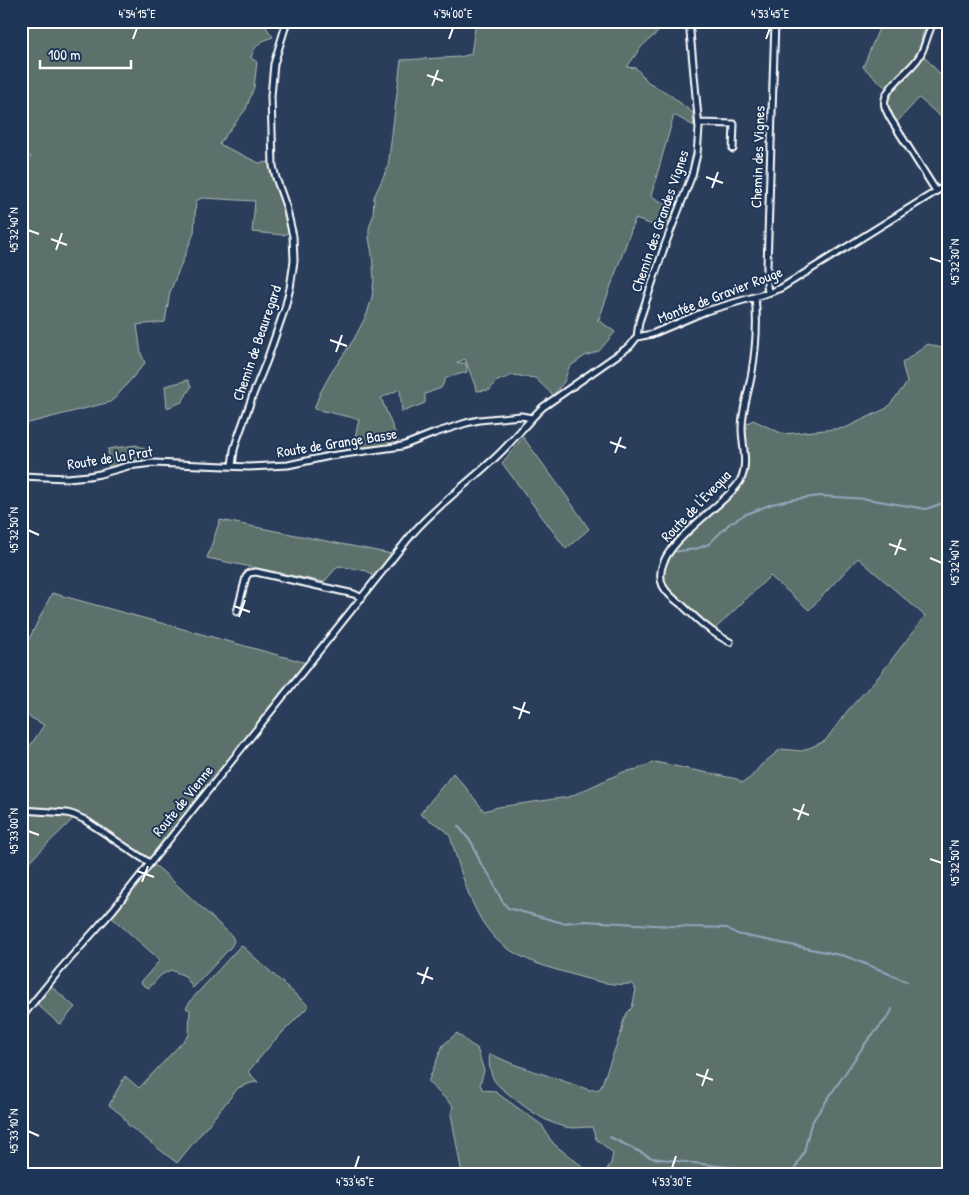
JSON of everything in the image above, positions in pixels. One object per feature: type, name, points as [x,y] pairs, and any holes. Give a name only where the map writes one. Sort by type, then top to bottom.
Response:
[{"type":"street","name":"Chemin de Beauregard","points":[[232,466],[239,432],[285,308],[294,261],[293,236],[286,206],[273,166],[271,96],[274,64],[286,21]]},
{"type":"street","name":"Chemin des Grandes Vignes","points":[[637,338],[639,322],[692,176],[697,154],[699,123],[689,21]]},
{"type":"street","name":"Chemin des Vignes","points":[[768,293],[767,266],[775,21]]},
{"type":"street","points":[[934,21],[919,57],[887,94],[885,107],[936,191]]},
{"type":"street","points":[[699,123],[734,124],[733,149]]},
{"type":"street","name":"Montée de Gravier Rouge","points":[[532,418],[553,399],[630,346],[637,338],[652,334],[706,311],[781,288],[948,184]]},
{"type":"street","name":"Route de l'Evequa","points":[[730,642],[708,629],[667,592],[662,583],[662,570],[667,555],[672,548],[705,515],[726,498],[740,481],[743,474],[742,426],[756,346],[755,296]]},
{"type":"street","name":"Route de Grange Basse","points":[[232,466],[288,465],[330,456],[395,448],[479,420],[521,416],[532,418]]},
{"type":"street","name":"Route de Vienne","points":[[21,1018],[42,990],[113,910],[421,524],[498,456],[532,418]]},
{"type":"street","name":"Route de la Prat","points":[[21,476],[58,478],[88,476],[128,466],[153,463],[232,466]]},
{"type":"street","points":[[237,612],[249,572],[354,594],[362,598]]},
{"type":"street","points":[[21,810],[74,815],[85,820],[150,863]]},
{"type":"green space","points":[[21,21],[253,21],[264,24],[273,37],[259,44],[252,54],[251,58],[257,62],[254,87],[246,109],[219,144],[259,163],[271,162],[274,180],[289,231],[283,235],[252,232],[255,201],[202,198],[196,201],[194,233],[170,292],[165,322],[137,325],[141,353],[145,363],[110,402],[21,425],[21,175],[31,157],[21,152]]},
{"type":"green space","points":[[476,21],[665,21],[658,32],[642,46],[627,67],[636,68],[648,82],[669,94],[693,113],[694,126],[674,115],[651,196],[674,209],[665,229],[635,219],[599,319],[597,319],[615,332],[599,351],[585,356],[569,367],[564,382],[553,395],[535,378],[513,375],[495,382],[490,390],[477,391],[465,359],[457,363],[466,363],[467,372],[446,378],[441,388],[425,394],[425,403],[402,412],[400,389],[381,398],[400,445],[391,447],[353,447],[359,419],[314,409],[331,373],[354,339],[367,314],[372,297],[374,279],[369,228],[373,216],[374,197],[388,167],[401,60],[460,57],[471,54]]},
{"type":"green space","points":[[882,21],[930,21],[923,32],[920,48],[913,63],[887,89],[863,67]]},
{"type":"green space","points":[[923,55],[948,83],[948,109],[942,118],[919,98],[897,122],[887,108],[887,97]]},
{"type":"green space","points":[[928,344],[948,350],[948,1174],[604,1174],[611,1163],[613,1153],[596,1139],[592,1127],[575,1128],[557,1125],[518,1102],[496,1083],[490,1071],[489,1057],[490,1054],[513,1064],[590,1090],[600,1089],[622,1030],[623,1022],[627,1013],[632,1008],[636,989],[632,984],[600,982],[546,967],[508,949],[494,937],[478,915],[462,875],[450,836],[445,830],[420,814],[453,773],[484,811],[498,807],[569,797],[623,772],[655,762],[737,779],[742,783],[781,749],[802,751],[825,741],[848,710],[879,676],[925,616],[858,558],[809,610],[770,576],[714,630],[671,593],[664,582],[664,569],[670,556],[685,538],[742,481],[746,452],[746,424],[753,420],[783,434],[845,428],[887,408],[907,383],[902,363]]},
{"type":"green space","points":[[188,380],[191,387],[182,402],[167,408],[165,386]]},
{"type":"green space","points":[[523,437],[589,529],[566,549],[502,463]]},
{"type":"green space","points":[[136,445],[148,450],[153,456],[109,467],[108,449]]},
{"type":"green space","points":[[220,520],[392,554],[375,577],[367,571],[338,566],[324,582],[207,558]]},
{"type":"green space","points":[[52,593],[307,663],[150,859],[144,858],[79,814],[70,811],[21,808],[21,757],[44,725],[21,712],[21,655]]},
{"type":"green space","points":[[21,813],[75,817],[21,870]]},
{"type":"green space","points":[[154,865],[232,936],[234,941],[231,947],[193,988],[185,976],[171,970],[161,975],[149,988],[143,985],[141,982],[160,960],[111,917]]},
{"type":"green space","points":[[241,945],[309,1006],[273,1042],[248,1072],[258,1082],[238,1088],[177,1163],[128,1125],[123,1116],[109,1105],[125,1076],[139,1088],[189,1035],[190,1010],[186,1008]]},
{"type":"green space","points":[[51,986],[75,1007],[61,1024],[39,1006],[38,1003]]},
{"type":"green space","points":[[457,1033],[477,1048],[484,1071],[480,1084],[483,1090],[494,1091],[542,1125],[555,1145],[592,1174],[462,1174],[451,1114],[453,1106],[428,1082],[443,1045]]},
{"type":"waterway","points":[[672,552],[696,549],[709,544],[729,524],[744,515],[772,504],[790,500],[820,496],[867,499],[926,509],[940,504],[948,504]]},
{"type":"waterway","points":[[458,826],[472,843],[481,864],[508,908],[563,923],[585,921],[727,928],[737,934],[845,956],[907,982]]},
{"type":"waterway","points":[[792,1174],[804,1152],[810,1127],[814,1119],[867,1041],[888,1017],[892,1009]]},
{"type":"waterway","points":[[610,1137],[652,1158],[735,1168],[755,1174]]}]
